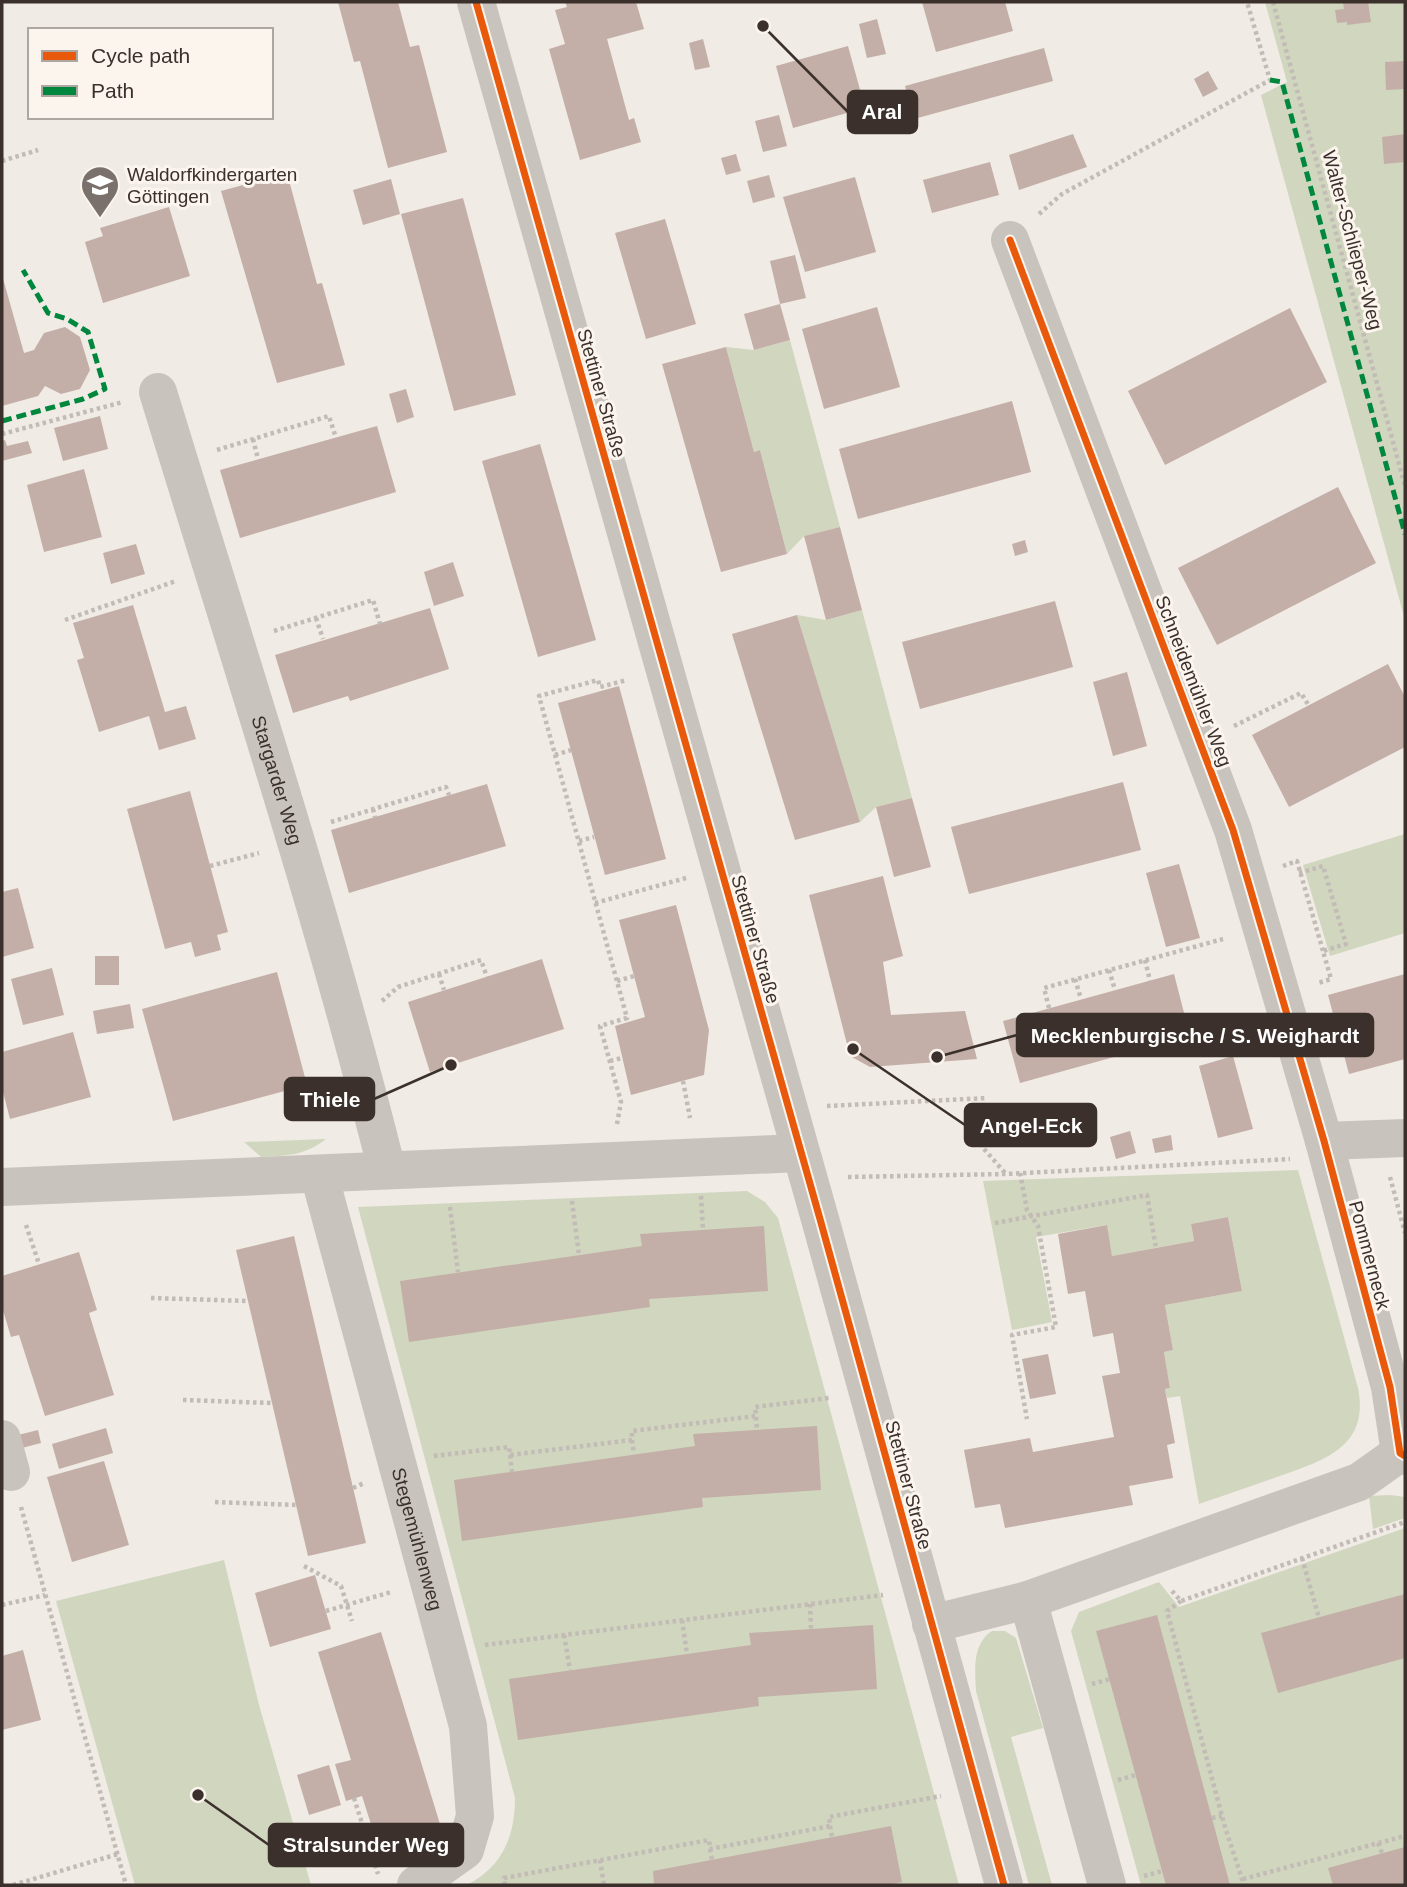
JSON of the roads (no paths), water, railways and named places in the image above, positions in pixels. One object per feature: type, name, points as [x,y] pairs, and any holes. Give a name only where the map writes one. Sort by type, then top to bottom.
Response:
[{"type":"street","name":"Stettiner Straße","points":[[476,2],[1004,1885]]},
{"type":"street","name":"Schneidemühler Weg","points":[[1010,240],[1202,743],[1247,876],[1324,1141]]},
{"type":"street","name":"Stargarder Weg","points":[[158,392],[296,832],[347,1012],[387,1170]]},
{"type":"street","points":[[1324,1141],[1392,1139]]},
{"type":"street","name":"Pommerneck","points":[[927,1607],[1028,1600],[1359,1482],[1403,1455],[1390,1387],[1324,1141]]},
{"type":"street","points":[[2,1187],[800,1153]]},
{"type":"street","name":"Stegemühlenweg","points":[[319,1174],[468,1726],[475,1816],[465,1850],[416,1885]]},
{"type":"street","points":[[1028,1600],[1107,1885]]},
{"type":"place","name":"Aral","points":[[763,26]]},
{"type":"place","name":"Waldorfkindergarten Göttingen","points":[[100,219]]},
{"type":"place","name":"Angel-Eck","points":[[853,1049]]},
{"type":"place","name":"Mecklenburgische / S. Weighardt","points":[[937,1057]]},
{"type":"place","name":"Thiele","points":[[451,1065]]},
{"type":"place","name":"Stralsunder Weg","points":[[198,1795]]}]
